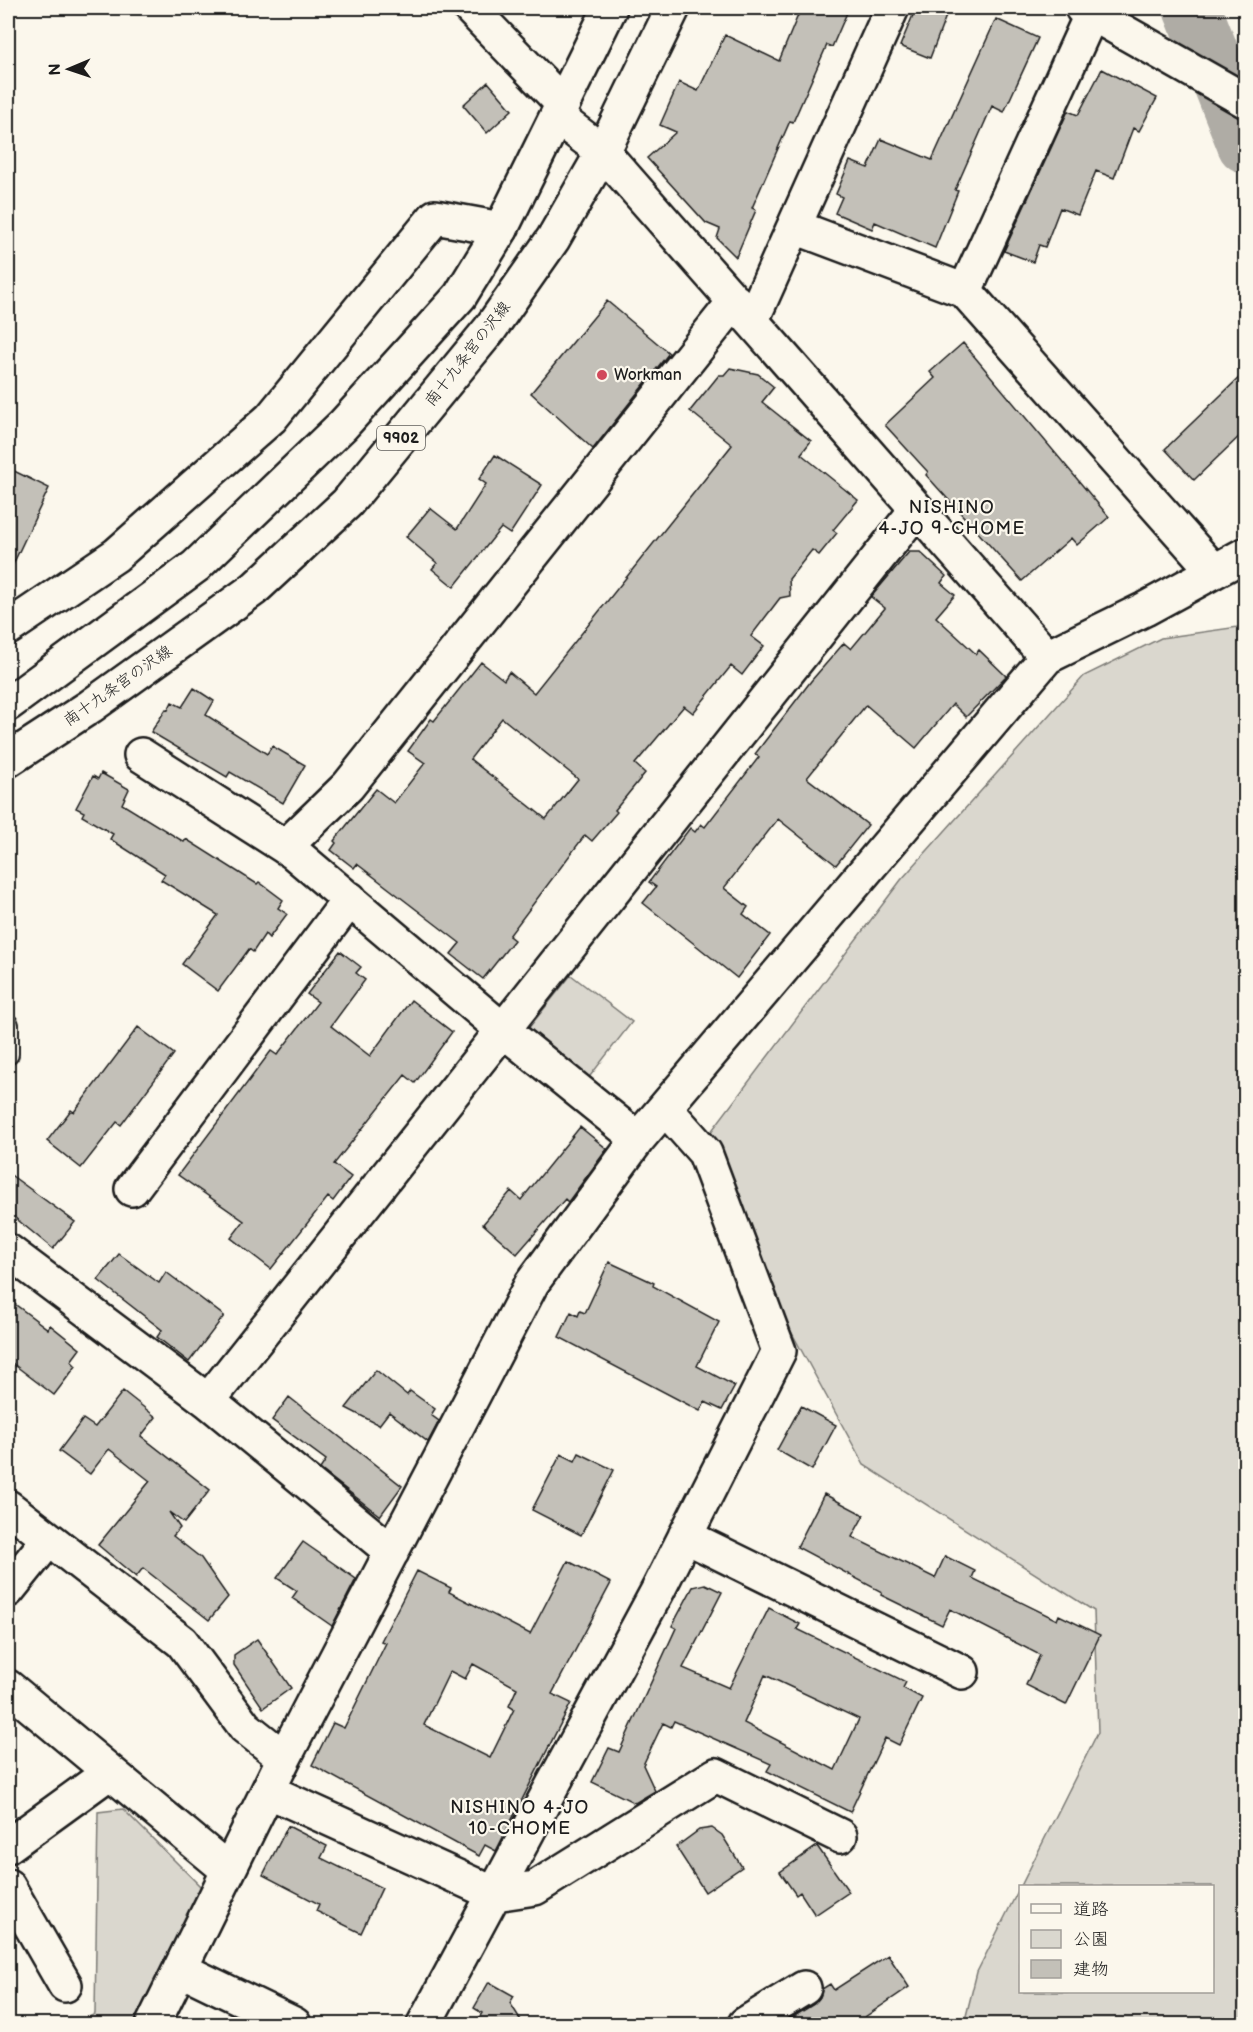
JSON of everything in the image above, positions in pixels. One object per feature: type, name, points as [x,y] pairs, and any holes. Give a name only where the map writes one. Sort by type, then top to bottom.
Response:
[{"type":"street","points":[[470,8],[560,110],[603,152],[1047,657]]},
{"type":"street","points":[[8,704],[196,566],[335,434],[460,296],[501,229],[609,8]]},
{"type":"street","name":"南十九条宮の沢線","points":[[8,760],[92,706],[254,589],[347,503],[490,329],[553,238],[603,152],[673,8]]},
{"type":"street","points":[[285,847],[348,786],[743,310],[795,227],[892,8]]},
{"type":"street","points":[[965,291],[1087,10],[1245,101]]},
{"type":"street","points":[[8,628],[116,555],[271,418],[435,217],[501,229]]},
{"type":"street","points":[[795,227],[965,291],[1214,571]]},
{"type":"street","points":[[208,1401],[917,509]]},
{"type":"street","points":[[153,2025],[284,1758],[532,1283],[638,1139],[1047,657],[1245,554]]},
{"type":"street","points":[[141,755],[285,847],[350,899],[503,1030],[638,1139]]},
{"type":"street","points":[[132,1189],[350,899]]},
{"type":"street","points":[[424,2025],[685,1536],[779,1351],[705,1153],[665,1108]]},
{"type":"street","points":[[8,1251],[208,1401],[392,1552]]},
{"type":"street","points":[[8,1507],[183,1642],[245,1726],[284,1758]]},
{"type":"street","points":[[685,1536],[962,1672]]},
{"type":"street","points":[[8,1590],[49,1539]]},
{"type":"street","points":[[8,1687],[228,1870]]},
{"type":"street","points":[[8,1846],[110,1772]]},
{"type":"street","points":[[268,1791],[495,1894],[535,1888],[716,1775],[840,1836]]},
{"type":"street","points":[[12,1907],[65,1985]]},
{"type":"street","points":[[180,1969],[294,2025]]},
{"type":"street","points":[[746,2025],[804,1988]]},
{"type":"lane","points":[[8,1025],[8,1054]]},
{"type":"green space","points":[[1245,626],[1245,2024],[964,2024],[977,1972],[1019,1889],[1019,1993],[1214,1993],[1214,1885],[1022,1885],[1098,1732],[1094,1611],[864,1465],[787,1324],[710,1133],[901,880],[1084,676],[1161,638]]},
{"type":"green space","points":[[571,975],[632,1022],[587,1080],[527,1030]]},
{"type":"green space","points":[[123,1809],[201,1887],[167,1969],[137,2024],[76,2024],[95,2014],[98,1812]]},
{"type":"building","points":[[801,8],[849,8],[832,47],[827,45],[793,122],[790,121],[752,208],[756,210],[736,257],[717,238],[720,229],[706,223],[647,158],[676,132],[660,125],[679,82],[698,91],[725,35],[779,61]]},
{"type":"building","points":[[916,8],[949,8],[930,58],[900,46]]},
{"type":"building","points":[[996,19],[1038,38],[1004,112],[992,106],[955,190],[958,191],[935,248],[875,222],[872,229],[835,213],[842,197],[836,194],[850,161],[868,168],[881,139],[932,160]]},
{"type":"building","points":[[1102,69],[1157,98],[1139,131],[1133,128],[1114,178],[1096,171],[1078,215],[1060,208],[1045,247],[1039,245],[1033,262],[1004,251],[1068,111],[1078,115]]},
{"type":"building","points":[[488,82],[512,110],[487,133],[463,105]]},
{"type":"building","name":"Workman","points":[[607,301],[669,353],[593,449],[531,393]]},
{"type":"building","points":[[963,343],[1109,517],[1077,545],[1071,538],[1022,581],[926,475],[928,472],[885,425],[935,378],[930,372]]},
{"type":"building","points":[[730,368],[758,374],[774,387],[762,402],[811,441],[801,454],[858,500],[833,530],[837,533],[819,555],[812,550],[789,579],[790,596],[780,598],[751,636],[764,646],[742,675],[731,666],[693,713],[684,706],[635,764],[645,773],[615,810],[617,812],[592,841],[585,835],[509,936],[514,940],[483,979],[451,954],[460,943],[357,864],[354,868],[331,850],[336,843],[334,841],[376,789],[394,803],[425,763],[408,751],[431,719],[434,721],[481,662],[504,680],[509,672],[534,693],[732,445],[690,411],[719,375],[724,375]],"holes":[[[502,718],[578,779],[546,819],[470,759]]]},
{"type":"building","points":[[1245,372],[1245,431],[1194,480],[1165,449]]},
{"type":"building","points":[[495,455],[542,485],[510,534],[501,528],[454,587],[432,569],[437,563],[406,537],[430,508],[457,529],[486,484],[479,479]]},
{"type":"building","points":[[8,468],[49,488],[8,575]]},
{"type":"building","points":[[909,552],[920,552],[946,576],[941,583],[955,595],[936,617],[976,654],[979,650],[1006,676],[966,717],[953,704],[916,748],[866,705],[807,778],[868,825],[836,865],[778,819],[724,888],[748,907],[743,914],[770,935],[737,978],[643,903],[656,887],[649,882],[690,828],[695,832],[701,824],[705,827],[759,757],[755,754],[811,681],[844,643],[851,649],[885,608],[871,597]]},
{"type":"building","points":[[194,688],[214,701],[206,715],[267,754],[272,746],[305,765],[283,803],[230,772],[227,777],[151,732],[172,702],[182,707]]},
{"type":"building","points":[[101,773],[129,789],[122,804],[184,842],[186,839],[257,884],[259,882],[283,900],[278,908],[287,914],[269,938],[265,934],[253,952],[249,949],[218,991],[182,964],[218,915],[161,880],[165,874],[110,839],[113,834],[82,816],[84,812],[76,808],[93,776],[98,779]]},
{"type":"building","points":[[340,951],[361,967],[356,973],[365,980],[331,1026],[370,1056],[411,1000],[452,1032],[415,1083],[405,1075],[334,1164],[351,1177],[333,1201],[328,1197],[271,1269],[231,1238],[244,1221],[178,1175],[271,1051],[277,1055],[318,1002],[307,994]]},
{"type":"building","points":[[138,1027],[174,1054],[121,1125],[117,1122],[81,1168],[47,1141],[71,1110],[74,1112]]},
{"type":"building","points":[[580,1127],[607,1149],[568,1202],[565,1199],[517,1254],[483,1224],[511,1191],[521,1200]]},
{"type":"building","points":[[8,1173],[75,1222],[53,1249],[8,1212]]},
{"type":"building","points":[[119,1254],[159,1283],[166,1272],[224,1316],[189,1362],[157,1337],[162,1330],[98,1280]]},
{"type":"building","points":[[609,1262],[654,1283],[653,1286],[719,1322],[697,1366],[735,1386],[722,1410],[705,1402],[700,1411],[559,1337],[571,1312],[578,1316],[580,1311],[585,1313]]},
{"type":"building","points":[[8,1299],[48,1329],[50,1325],[80,1349],[71,1361],[76,1366],[54,1395],[8,1360]]},
{"type":"building","points":[[376,1370],[407,1395],[410,1391],[435,1409],[431,1415],[439,1421],[428,1442],[389,1412],[379,1425],[346,1408]]},
{"type":"building","points":[[123,1391],[156,1417],[141,1436],[210,1490],[184,1523],[169,1512],[180,1528],[173,1536],[201,1558],[228,1597],[209,1620],[143,1568],[136,1577],[98,1545],[150,1481],[109,1449],[90,1474],[59,1451],[83,1419],[95,1427]]},
{"type":"building","points":[[289,1397],[402,1486],[380,1516],[320,1469],[326,1460],[272,1420]]},
{"type":"building","points":[[801,1406],[836,1425],[812,1470],[777,1450]]},
{"type":"building","points":[[579,1453],[614,1470],[581,1535],[532,1510],[561,1454],[575,1461]]},
{"type":"building","points":[[824,1494],[864,1515],[852,1537],[935,1578],[945,1556],[975,1571],[972,1578],[1057,1620],[1059,1615],[1100,1635],[1066,1705],[1026,1685],[1040,1655],[950,1609],[942,1625],[881,1595],[882,1592],[797,1547]]},
{"type":"building","points":[[303,1542],[356,1579],[332,1626],[292,1598],[297,1591],[277,1578]]},
{"type":"building","points":[[568,1561],[611,1583],[552,1694],[571,1703],[496,1851],[485,1845],[479,1856],[312,1765],[333,1723],[344,1728],[386,1643],[381,1641],[417,1571],[451,1588],[449,1592],[530,1634]],"holes":[[[473,1664],[517,1688],[509,1706],[514,1709],[490,1758],[424,1725],[450,1671],[465,1679]]]},
{"type":"building","points":[[705,1584],[722,1592],[683,1668],[729,1688],[769,1608],[800,1624],[797,1629],[906,1682],[903,1688],[922,1698],[899,1745],[885,1738],[850,1812],[767,1771],[771,1764],[674,1721],[671,1727],[663,1723],[643,1765],[655,1791],[635,1803],[592,1782],[609,1748],[619,1752],[676,1628],[672,1626],[693,1587]],"holes":[[[765,1675],[859,1719],[835,1770],[744,1723]]]},
{"type":"building","points":[[257,1639],[291,1688],[263,1708],[234,1665],[234,1655]]},
{"type":"building","points":[[288,1826],[327,1846],[321,1858],[382,1888],[361,1933],[316,1911],[319,1904],[263,1875]]},
{"type":"building","points":[[712,1828],[722,1835],[742,1867],[705,1892],[676,1847],[699,1830]]},
{"type":"building","points":[[817,1846],[849,1892],[815,1915],[800,1892],[796,1895],[780,1872]]},
{"type":"building","points":[[888,1955],[909,1987],[853,2025],[780,2025],[814,2004],[820,1997],[822,1989],[830,1984],[834,1990]]},
{"type":"building","points":[[489,1982],[514,1996],[510,2003],[524,2025],[475,2025],[482,2013],[474,2008]]},
{"type":"waterway","points":[[1192,8],[1246,144]]},
{"type":"place","name":"Workman","points":[[602,375]]},
{"type":"district","name":"NISHINO 4-JO 9-CHOME","points":[[952,517]]},
{"type":"district","name":"NISHINO 4-JO 10-CHOME","points":[[520,1817]]}]
